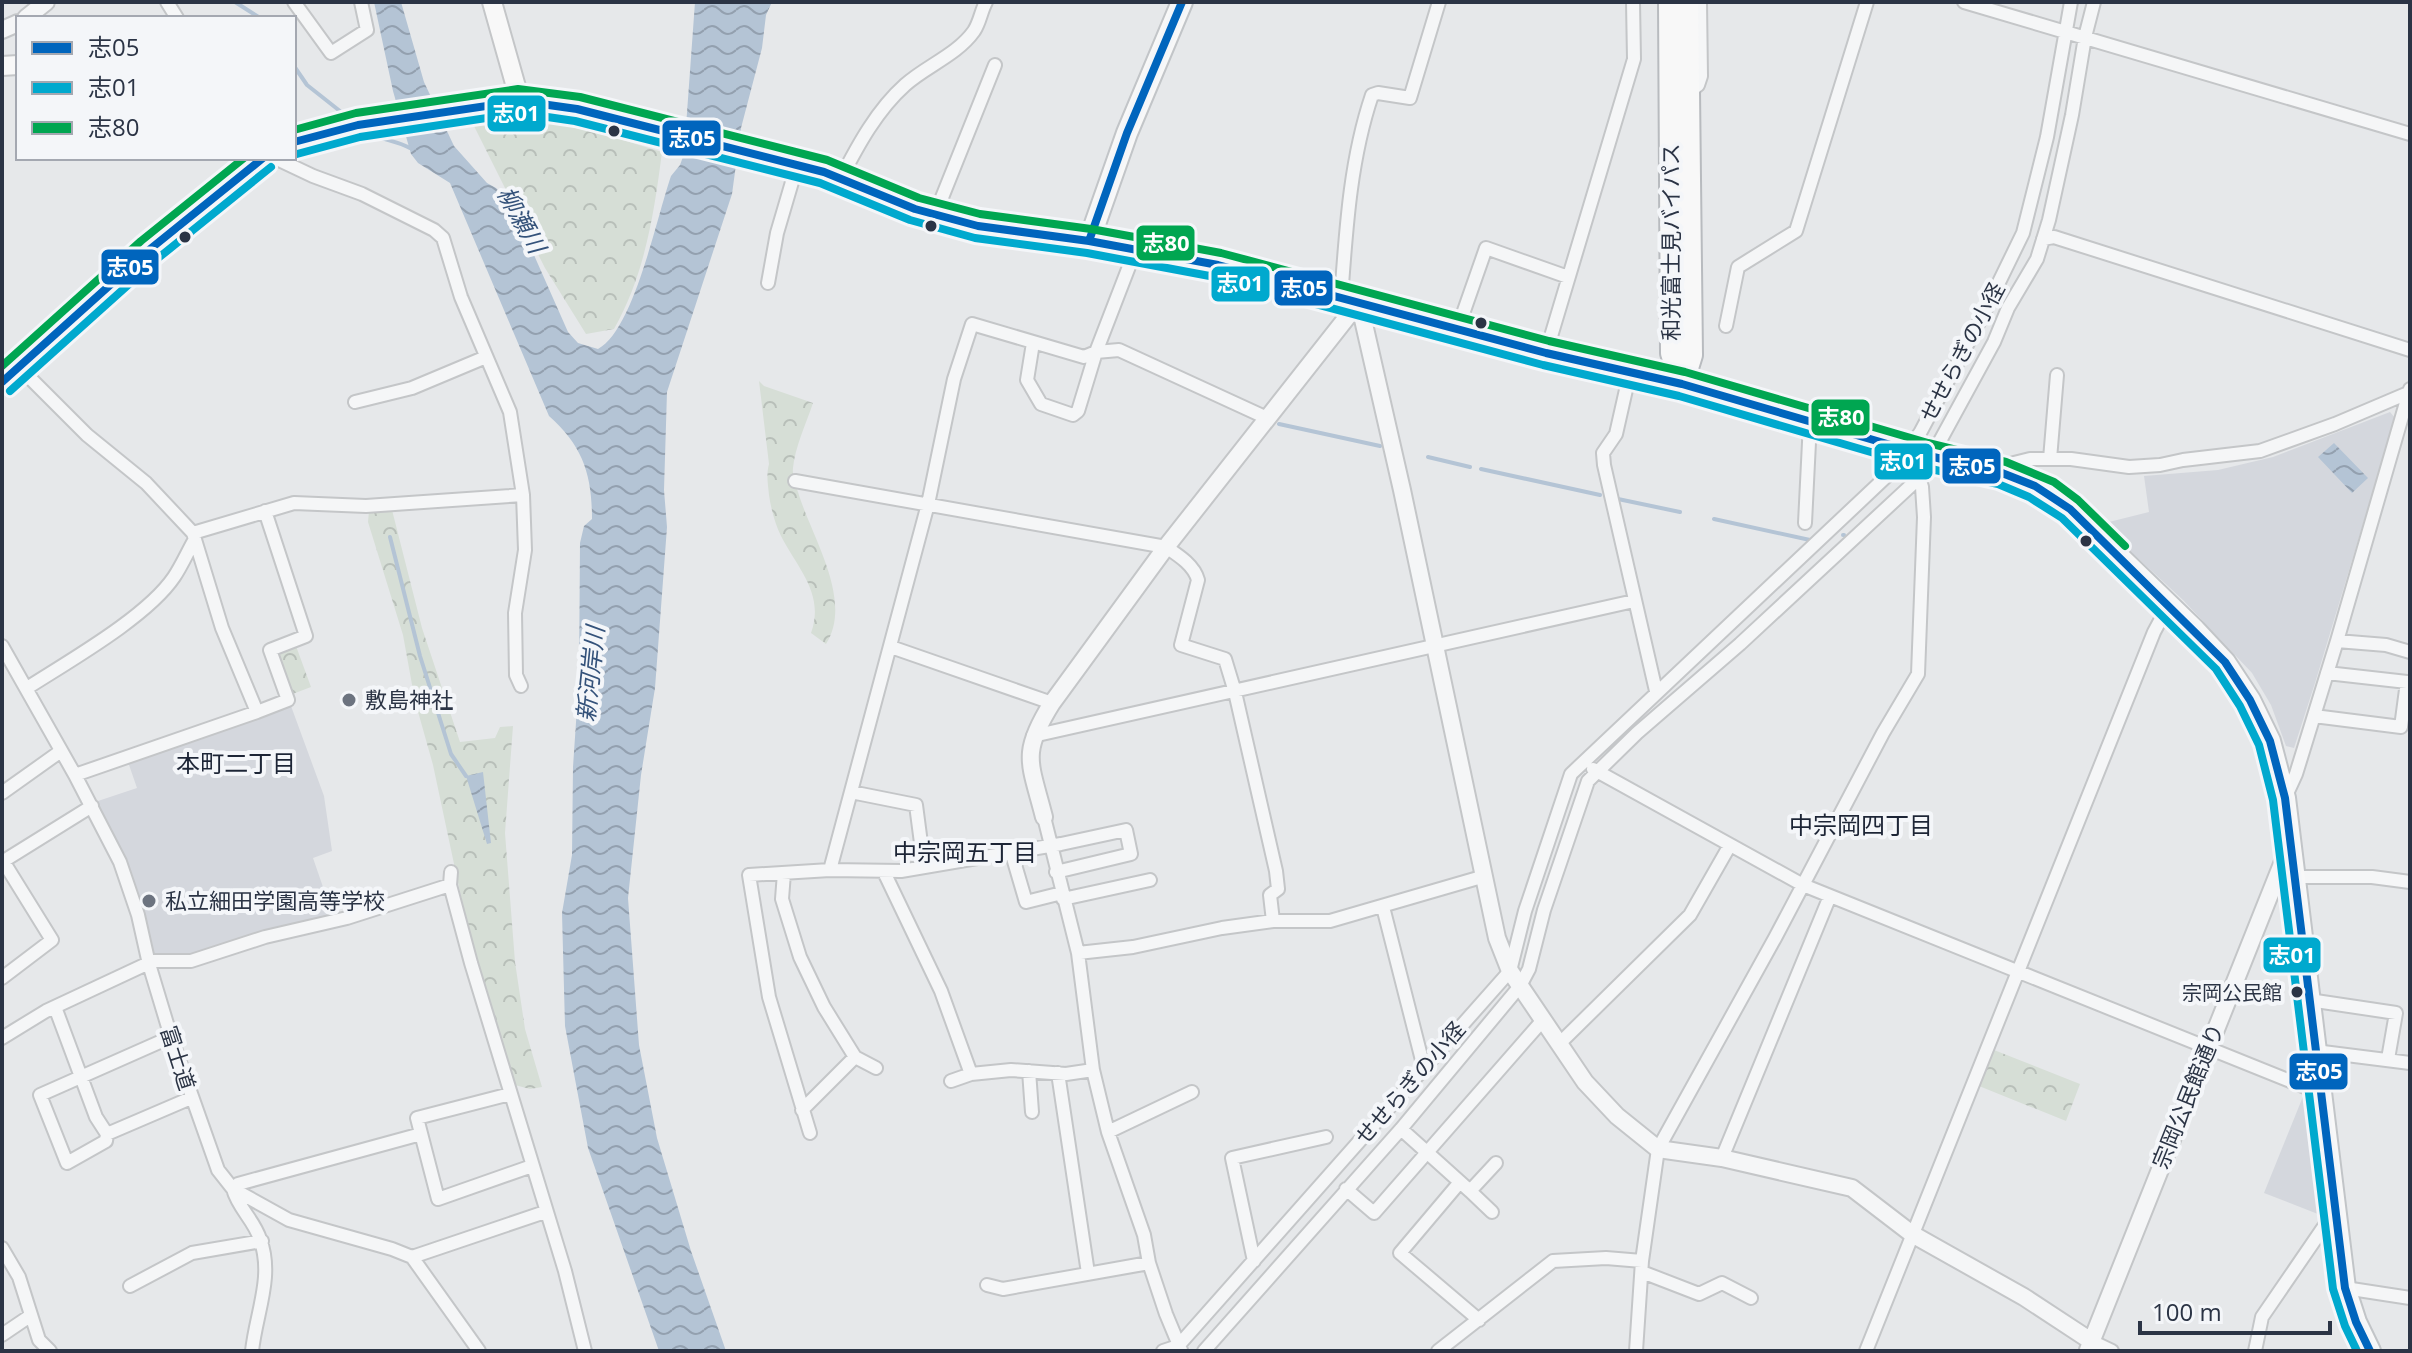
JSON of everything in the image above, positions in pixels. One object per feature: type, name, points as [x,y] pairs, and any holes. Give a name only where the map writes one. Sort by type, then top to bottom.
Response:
[{"type":"highway","name":"和光富士見バイパス","points":[[1670,2],[1672,353],[1682,384]]},
{"type":"highway","name":"和光富士見バイパス","points":[[1682,384],[1691,355],[1687,2]]},
{"type":"main road","points":[[492,2],[520,101]]},
{"type":"main road","points":[[1089,241],[1127,133],[1182,2]]},
{"type":"main road","points":[[296,141],[329,130],[520,101],[577,109],[789,162],[841,178],[935,215],[978,226],[1089,241],[1218,265],[1546,353],[1682,384],[1920,453],[2002,473],[2035,486],[2070,509],[2219,655],[2250,700],[2270,741],[2285,798],[2345,1288],[2370,1351]]},
{"type":"main road","points":[[2,382],[149,250],[261,160]]},
{"type":"street","points":[[28,16],[46,2]]},
{"type":"street","points":[[294,2],[331,53],[367,30],[361,2]]},
{"type":"street","points":[[1439,2],[1410,98],[1378,93],[1372,95],[1360,131],[1347,227],[1350,300],[1435,646],[1497,938],[1515,978],[1585,1082],[1617,1116],[1658,1149],[1722,1158],[1852,1188],[1912,1234],[2024,1297],[2089,1346],[2112,1351]]},
{"type":"street","points":[[1546,353],[1634,59],[1633,2]]},
{"type":"street","points":[[1688,94],[1698,85],[1701,76],[1700,2]]},
{"type":"street","points":[[1726,326],[1738,267],[1796,231],[1867,2]]},
{"type":"street","points":[[1964,2],[2410,134]]},
{"type":"street","name":"せせらぎの小径","points":[[1592,768],[1656,691],[1868,494],[1920,453],[1994,342],[2008,308],[2037,259],[2075,102],[2071,2]]},
{"type":"street","name":"せせらぎの小径","points":[[1180,1349],[1424,1068],[1515,978],[1525,911],[1570,776],[1592,768],[1637,733],[1740,644],[1919,478],[1920,453],[2026,226],[2074,33],[2094,2]]},
{"type":"street","points":[[841,178],[863,138],[888,103],[907,83],[967,38],[978,22],[982,4]]},
{"type":"street","points":[[935,215],[995,65]]},
{"type":"street","points":[[279,160],[362,194],[434,230],[443,238],[461,297],[510,412],[523,495],[525,550],[515,613],[516,675],[521,686]]},
{"type":"street","points":[[768,283],[789,162]]},
{"type":"street","points":[[2043,239],[2054,237],[2410,350]]},
{"type":"street","points":[[1458,328],[1486,248],[1568,277]]},
{"type":"street","points":[[1033,343],[1027,380],[1041,404],[1073,415],[1078,411],[1096,352],[1135,251]]},
{"type":"street","points":[[1163,1351],[1180,1349],[1108,1132],[1093,1070],[1078,953],[1029,759],[1033,736],[1052,703],[1166,547],[1267,418],[1350,300]]},
{"type":"street","points":[[830,870],[928,504],[954,379],[972,324],[1084,357],[1096,352],[1119,350],[1267,418]]},
{"type":"street","points":[[355,402],[412,388],[486,357]]},
{"type":"street","points":[[19,367],[87,435],[146,483],[194,536],[222,628],[257,712]]},
{"type":"street","points":[[1630,372],[1616,434],[1603,453],[1656,691]]},
{"type":"street","points":[[2050,459],[2057,375]]},
{"type":"street","points":[[2002,473],[2014,463],[2030,459],[2071,459],[2129,467],[2260,451],[2335,424],[2409,391]]},
{"type":"street","points":[[2285,798],[2296,774],[2406,419],[2409,391]]},
{"type":"street","points":[[1805,523],[1810,422]]},
{"type":"street","points":[[1636,1351],[1642,1266],[1658,1149],[1918,674],[1924,517],[1919,478]]},
{"type":"street","points":[[795,481],[1166,547],[1196,573],[1198,580],[1181,645],[1225,659],[1276,871],[1278,889],[1270,895],[1273,921]]},
{"type":"street","points":[[27,688],[113,632],[151,602],[173,578],[194,536],[294,503],[366,506],[523,495]]},
{"type":"street","points":[[75,775],[288,700],[270,650],[306,636],[265,511]]},
{"type":"street","points":[[1033,736],[1634,601]]},
{"type":"street","points":[[1866,1351],[2154,632],[2169,604]]},
{"type":"street","points":[[2337,641],[2386,645],[2410,652]]},
{"type":"street","name":"富士道","points":[[2,646],[92,806],[129,886],[171,1037],[218,1170],[233,1189],[289,1220],[412,1257]]},
{"type":"street","points":[[891,647],[1052,703]]},
{"type":"street","points":[[2314,716],[2401,727],[2407,682],[2327,673]]},
{"type":"street","points":[[2,793],[61,751]]},
{"type":"street","points":[[1204,1351],[1401,1129],[1515,978],[1529,969],[1544,910],[1592,768],[1803,885],[2320,1093]]},
{"type":"street","points":[[851,792],[916,805],[924,866]]},
{"type":"street","points":[[2,978],[52,940],[3,862],[92,806]]},
{"type":"street","points":[[810,1133],[769,997],[749,875],[830,870],[884,872],[1126,830],[1131,854],[1056,872]]},
{"type":"street","name":"宗岡公民館通り","points":[[2089,1346],[2290,842]]},
{"type":"street","points":[[1560,1043],[1690,915],[1730,845]]},
{"type":"street","points":[[1011,851],[1026,902],[1150,880]]},
{"type":"street","points":[[884,872],[941,991],[971,1074]]},
{"type":"street","points":[[784,873],[782,899],[800,957],[824,1007],[855,1057],[876,1068]]},
{"type":"street","points":[[1078,953],[1133,947],[1222,928],[1273,921],[1330,921],[1485,876]]},
{"type":"street","points":[[2295,877],[2372,877],[2410,882]]},
{"type":"street","points":[[2,1038],[55,1007],[153,961],[191,961],[265,937],[347,918],[450,879],[510,1094],[565,1271],[585,1351]]},
{"type":"street","points":[[1722,1158],[1830,896]]},
{"type":"street","points":[[1383,907],[1424,1068]]},
{"type":"street","points":[[2309,1000],[2396,1013],[2388,1059]]},
{"type":"street","points":[[55,1007],[82,1079],[96,1117],[107,1134],[106,1141],[67,1163],[40,1095],[82,1079],[171,1037]]},
{"type":"street","points":[[1346,1189],[1374,1213],[1543,1020]]},
{"type":"street","points":[[2315,1051],[2410,1063]]},
{"type":"street","points":[[802,1110],[855,1057]]},
{"type":"street","points":[[951,1081],[971,1074],[1011,1070],[1058,1073],[1093,1070]]},
{"type":"street","points":[[1029,1071],[1032,1112]]},
{"type":"street","points":[[1058,1073],[1088,1273]]},
{"type":"street","points":[[1108,1132],[1192,1092]]},
{"type":"street","points":[[510,1094],[417,1118],[438,1199],[532,1166]]},
{"type":"street","points":[[107,1134],[191,1098]]},
{"type":"street","points":[[1401,1129],[1492,1212]]},
{"type":"street","points":[[252,1351],[267,1278],[262,1241],[236,1200],[233,1189],[238,1184],[421,1134]]},
{"type":"street","points":[[1254,1261],[1232,1158],[1326,1137]]},
{"type":"street","points":[[1479,1320],[1400,1253],[1465,1187],[1496,1163]]},
{"type":"street","points":[[479,1351],[412,1257],[545,1212]]},
{"type":"street","points":[[2255,1351],[2262,1317],[2334,1212]]},
{"type":"street","points":[[130,1286],[192,1253],[262,1241]]},
{"type":"street","points":[[2,1248],[19,1277],[39,1340],[50,1351]]},
{"type":"street","points":[[1438,1351],[1553,1261],[1606,1258],[1642,1266],[1699,1294],[1722,1283],[1751,1298]]},
{"type":"street","points":[[987,1285],[1003,1289],[1149,1263]]},
{"type":"street","points":[[2345,1288],[2410,1298]]},
{"type":"street","points":[[2,1335],[30,1316]]},
{"type":"shaded area","points":[[2390,412],[2395,418],[2315,683],[2294,748],[2286,746],[2271,705],[2252,673],[2183,600],[2101,524],[2149,512],[2144,476],[2218,470],[2273,457]]},
{"type":"shaded area","points":[[291,706],[324,796],[332,851],[313,858],[333,916],[193,955],[151,955],[95,802],[137,788],[128,762]]},
{"type":"shaded area","points":[[2304,1094],[2311,1096],[2323,1216],[2264,1193]]},
{"type":"green space","points":[[547,122],[600,133],[662,152],[641,265],[614,329],[586,334],[545,268],[474,126]]},
{"type":"green space","points":[[759,381],[764,386],[813,403],[798,444],[793,471],[833,588],[833,627],[826,644],[811,633],[815,606],[812,594],[781,536],[772,511]]},
{"type":"green space","points":[[392,510],[422,628],[460,742],[495,738],[500,727],[513,726],[505,833],[515,962],[525,1029],[542,1087],[530,1089],[511,1084],[467,925],[433,765],[415,701],[403,635],[368,522],[369,511]]},
{"type":"green space","points":[[296,646],[311,687],[290,695],[275,652]]},
{"type":"green space","points":[[1994,1050],[2080,1084],[2066,1121],[1979,1086]]},
{"type":"water","name":"新河岸川","points":[[374,2],[401,2],[424,82],[454,146],[487,183],[511,203],[568,332],[578,343],[598,349],[611,338],[623,320],[643,270],[671,176],[684,154],[695,2],[772,2],[766,15],[762,48],[741,128],[732,194],[667,392],[664,490],[667,527],[655,688],[641,775],[628,898],[639,1045],[657,1138],[691,1251],[726,1351],[659,1351],[588,1148],[565,1026],[562,913],[572,855],[573,767],[579,678],[580,543],[584,526],[592,519],[587,475],[578,450],[549,416],[450,183],[418,163],[411,154],[393,91]]},
{"type":"water","points":[[2334,443],[2368,478],[2352,493],[2318,457]]},
{"type":"water","points":[[483,772],[491,843],[487,844],[466,776]]},
{"type":"pier","points":[[434,95],[450,129],[400,136],[391,102]]},
{"type":"pier","points":[[684,117],[744,133],[739,167],[680,152]]},
{"type":"waterway","points":[[235,2],[257,16]]},
{"type":"waterway","points":[[296,69],[307,85],[350,119]]},
{"type":"waterway","points":[[366,131],[410,148]]},
{"type":"waterway","points":[[1279,424],[1380,446]]},
{"type":"waterway","points":[[1428,457],[1470,467]]},
{"type":"waterway","points":[[1481,469],[1600,495]]},
{"type":"waterway","points":[[1618,499],[1680,512]]},
{"type":"waterway","points":[[1714,519],[1810,540]]},
{"type":"waterway","points":[[390,537],[420,656],[451,754],[466,776]]},
{"type":"transit line","name":"志05","points":[[1089,241],[1127,133],[1182,2]]},
{"type":"transit line","name":"志80","points":[[296,129],[356,113],[518,89],[580,97],[827,160],[919,198],[980,214],[1091,229],[1221,253],[1549,341],[1685,372],[1928,443],[2006,462],[2054,482],[2078,500],[2125,546]]},
{"type":"transit line","name":"志05","points":[[296,141],[358,125],[520,101],[577,109],[824,172],[915,209],[978,226],[1089,241],[1218,265],[1546,353],[1682,384],[1925,455],[2002,473],[2035,486],[2070,509],[2225,662],[2250,700],[2270,741],[2285,798],[2345,1288],[2370,1351]]},
{"type":"transit line","name":"志01","points":[[297,154],[360,137],[520,113],[575,121],[820,183],[910,220],[975,238],[1087,253],[1215,277],[1543,365],[1679,396],[1922,467],[1998,484],[2029,497],[2062,518],[2216,669],[2240,706],[2259,745],[2273,800],[2333,1289],[2357,1351]]},
{"type":"transit line","name":"志80","points":[[2,366],[141,241],[242,160]]},
{"type":"transit line","name":"志05","points":[[2,382],[149,250],[261,160]]},
{"type":"transit line","name":"志01","points":[[10,391],[157,259],[271,167]]},
{"type":"place","name":"敷島神社","points":[[349,700]]},
{"type":"place","name":"私立細田学園高等学校","points":[[149,901]]},
{"type":"place","name":"宗岡公民館","points":[[2297,992]]},
{"type":"district","name":"本町二丁目","points":[[236,764]]},
{"type":"district","name":"中宗岡四丁目","points":[[1861,826]]},
{"type":"district","name":"中宗岡五丁目","points":[[965,853]]},
{"type":"water label","name":"柳瀬川","points":[[521,220]]}]
